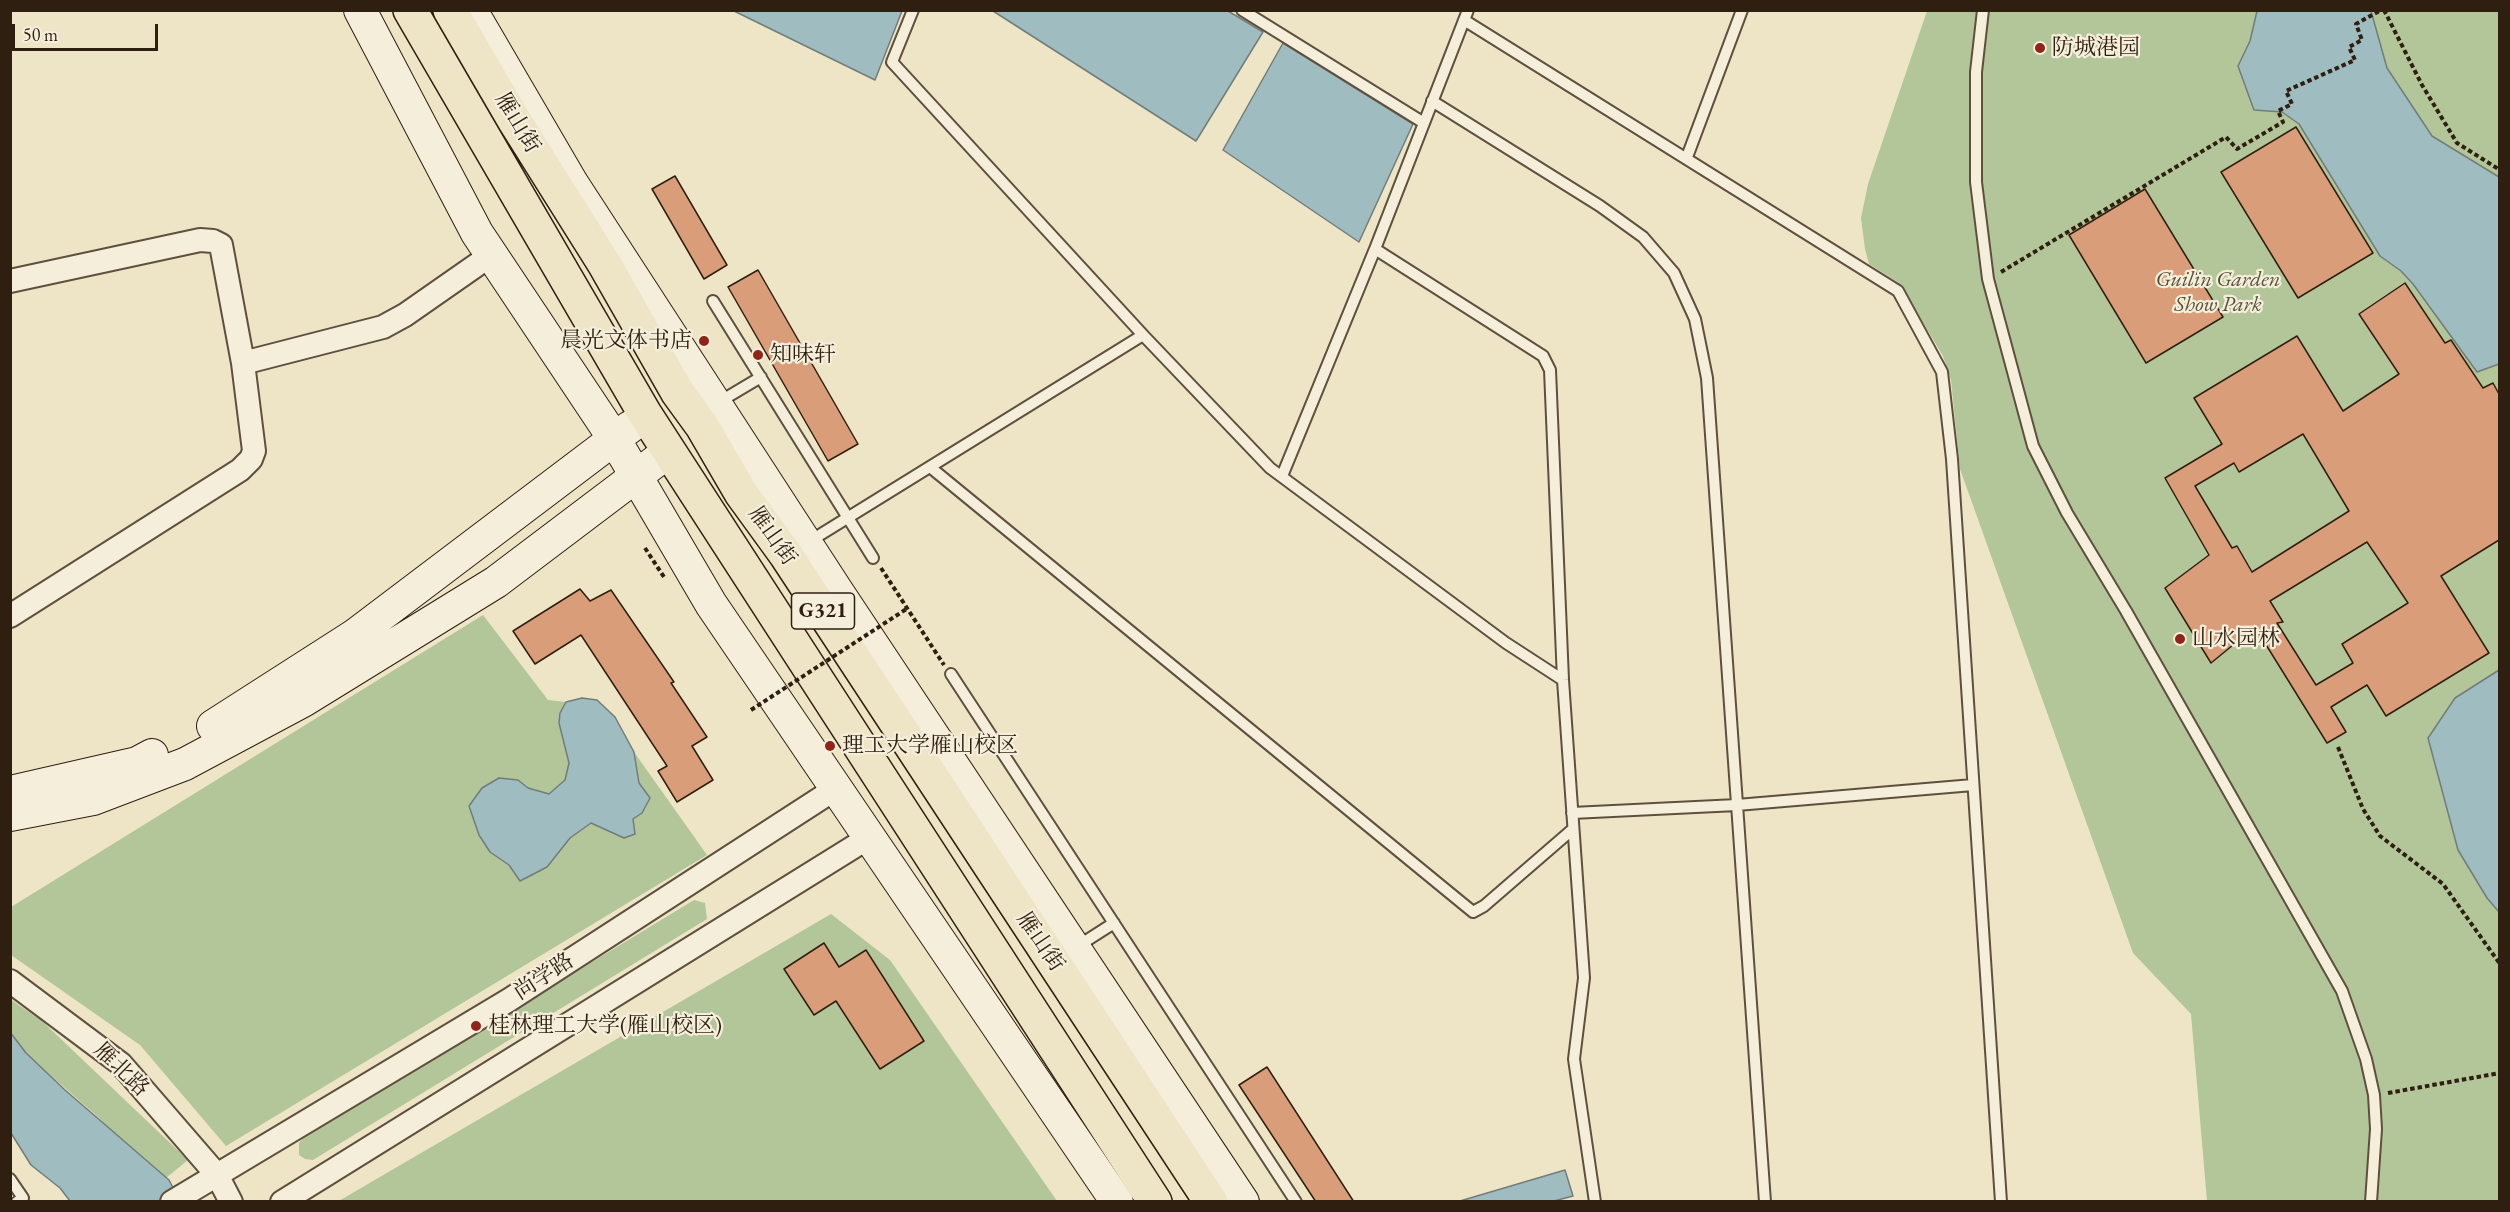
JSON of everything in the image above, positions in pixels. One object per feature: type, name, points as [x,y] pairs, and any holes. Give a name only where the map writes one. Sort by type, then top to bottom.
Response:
[{"type":"highway","name":"雁山街","points":[[410,10],[668,452],[1155,1202]]},
{"type":"highway","name":"雁山街","points":[[450,10],[514,120],[605,265],[678,393],[702,426],[741,493],[796,549],[1211,1202]]},
{"type":"street","points":[[360,10],[477,233],[615,440],[711,604],[1117,1202]]},
{"type":"street","points":[[471,10],[572,183],[716,404],[796,549],[1075,948],[1243,1202]]},
{"type":"street","points":[[10,281],[200,240],[213,241],[221,245],[243,363],[254,451],[251,459],[240,470],[10,616]]},
{"type":"street","points":[[243,363],[383,327],[405,315],[491,255]]},
{"type":"street","points":[[10,792],[137,763],[225,720],[354,635],[615,440],[645,414]]},
{"type":"street","points":[[10,815],[93,799],[185,764],[303,701],[496,582],[668,452]]},
{"type":"street","name":"尚学路","points":[[172,1202],[509,1000],[835,789]]},
{"type":"street","points":[[282,1202],[868,838]]},
{"type":"street","name":"雁北路","points":[[10,981],[121,1064],[217,1175],[231,1202]]},
{"type":"lane","points":[[913,10],[892,62],[1143,335],[1270,468],[1506,643],[1563,680]]},
{"type":"lane","points":[[1242,10],[1424,123]]},
{"type":"lane","points":[[1687,157],[1742,10]]},
{"type":"lane","points":[[1983,10],[1976,72],[1976,182],[1988,279],[2023,414],[2042,466],[2241,816],[2311,932],[2342,990],[2366,1059],[2374,1095],[2376,1129],[2371,1202]]},
{"type":"lane","points":[[1282,476],[1375,249],[1466,15],[1898,291],[1942,372],[1952,459],[2001,1202]]},
{"type":"lane","points":[[1432,101],[1600,206],[1643,237],[1674,273],[1695,319],[1707,378],[1765,1202]]},
{"type":"lane","points":[[1375,249],[1543,356],[1550,370],[1563,680],[1584,978],[1574,1059],[1596,1202]]},
{"type":"lane","points":[[713,301],[873,558]]},
{"type":"lane","points":[[796,549],[1143,335]]},
{"type":"lane","points":[[716,404],[761,377]]},
{"type":"lane","points":[[930,467],[1473,912],[1484,906],[1573,829]]},
{"type":"lane","points":[[951,674],[1296,1202]]},
{"type":"lane","points":[[1572,813],[1737,805],[1973,785]]},
{"type":"lane","points":[[1075,948],[1114,924]]},
{"type":"lane","points":[[10,1179],[23,1198],[17,1202]]},
{"type":"path","points":[[1988,279],[2226,136],[2237,149],[2283,122],[2278,111],[2292,104],[2286,91],[2355,60],[2349,47],[2362,40],[2356,24],[2381,12],[2457,143],[2499,170]]},
{"type":"path","points":[[873,558],[951,674]]},
{"type":"path","points":[[751,710],[908,608]]},
{"type":"path","points":[[2338,747],[2363,809],[2380,836],[2443,884],[2499,964]]},
{"type":"path","points":[[2374,1095],[2499,1073]]},
{"type":"green space","name":"Guilin Garden Show Park","points":[[1927,11],[2499,11],[2499,1201],[2207,1201],[2191,1014],[2133,953],[1960,469],[1951,380],[1943,356],[1899,283],[1869,264],[1865,249],[1861,218],[1868,184]]},
{"type":"green space","points":[[483,615],[548,700],[566,702],[560,713],[559,723],[569,763],[565,780],[549,794],[528,788],[517,780],[490,852],[509,865],[517,877],[547,867],[570,838],[591,823],[624,838],[633,819],[642,813],[650,798],[639,783],[634,752],[707,855],[226,1146],[140,1045],[11,955],[11,907]]},
{"type":"green space","points":[[694,900],[705,903],[707,919],[313,1160],[299,1155],[299,1143],[304,1137]]},
{"type":"green space","points":[[831,914],[890,960],[1057,1201],[337,1202]]},
{"type":"green space","points":[[10,999],[42,1021],[188,1160],[166,1178],[118,1138],[98,1117],[25,1053],[11,1032]]},
{"type":"water","points":[[734,11],[902,11],[875,80]]},
{"type":"water","points":[[993,11],[1228,11],[1263,32],[1196,141]]},
{"type":"water","points":[[2257,11],[2371,11],[2387,68],[2432,136],[2499,177],[2499,364],[2477,372],[2413,284],[2401,271],[2380,256],[2299,124],[2282,112],[2254,110],[2238,66],[2250,41]]},
{"type":"water","points":[[1283,43],[1413,124],[1359,242],[1223,150]]},
{"type":"water","points":[[2499,670],[2499,912],[2487,898],[2458,850],[2428,738],[2455,698]]},
{"type":"water","points":[[582,698],[597,700],[615,717],[634,752],[639,783],[650,798],[642,813],[633,819],[635,834],[624,838],[591,823],[570,838],[547,867],[520,881],[509,865],[490,852],[479,835],[469,806],[482,788],[499,778],[518,780],[528,788],[549,794],[565,780],[569,763],[559,723],[560,713],[566,702]]},
{"type":"water","points":[[10,1032],[26,1053],[65,1090],[169,1180],[180,1201],[70,1201],[60,1188],[31,1165],[11,1133]]},
{"type":"water","points":[[1565,1170],[1573,1196],[1554,1201],[1460,1201]]},
{"type":"building","points":[[2296,127],[2373,253],[2298,298],[2221,172]]},
{"type":"building","points":[[675,176],[727,265],[704,279],[652,189]]},
{"type":"building","points":[[2145,189],[2223,317],[2146,363],[2069,235]]},
{"type":"building","points":[[758,270],[858,444],[828,461],[728,287]]},
{"type":"building","points":[[2405,283],[2445,343],[2451,340],[2483,388],[2493,383],[2499,394],[2499,540],[2441,576],[2489,653],[2386,716],[2367,685],[2331,707],[2346,732],[2327,743],[2255,627],[2211,663],[2165,588],[2209,555],[2165,478],[2222,444],[2194,398],[2297,336],[2343,411],[2399,374],[2359,314]],"holes":[[[2303,434],[2349,511],[2252,572],[2237,546],[2232,548],[2195,486],[2234,463],[2239,472]],[[2367,542],[2408,603],[2342,644],[2353,663],[2316,685],[2277,623],[2283,622],[2270,601]]]},
{"type":"building","points":[[580,589],[590,601],[611,590],[674,682],[671,683],[707,737],[692,746],[713,780],[677,802],[658,771],[667,766],[581,635],[535,664],[513,631]]},
{"type":"building","points":[[824,943],[839,967],[866,950],[924,1041],[880,1069],[836,1001],[814,1015],[784,969]]},
{"type":"building","points":[[1267,1067],[1354,1202],[1316,1202],[1239,1085]]},
{"type":"place","name":"防城港园","points":[[2040,48]]},
{"type":"place","name":"晨光文体书店","points":[[704,341]]},
{"type":"place","name":"知味轩","points":[[758,355]]},
{"type":"place","name":"山水园林","points":[[2180,639]]},
{"type":"place","name":"理工大学雁山校区","points":[[830,746]]},
{"type":"place","name":"桂林理工大学(雁山校区)","points":[[476,1026]]}]
